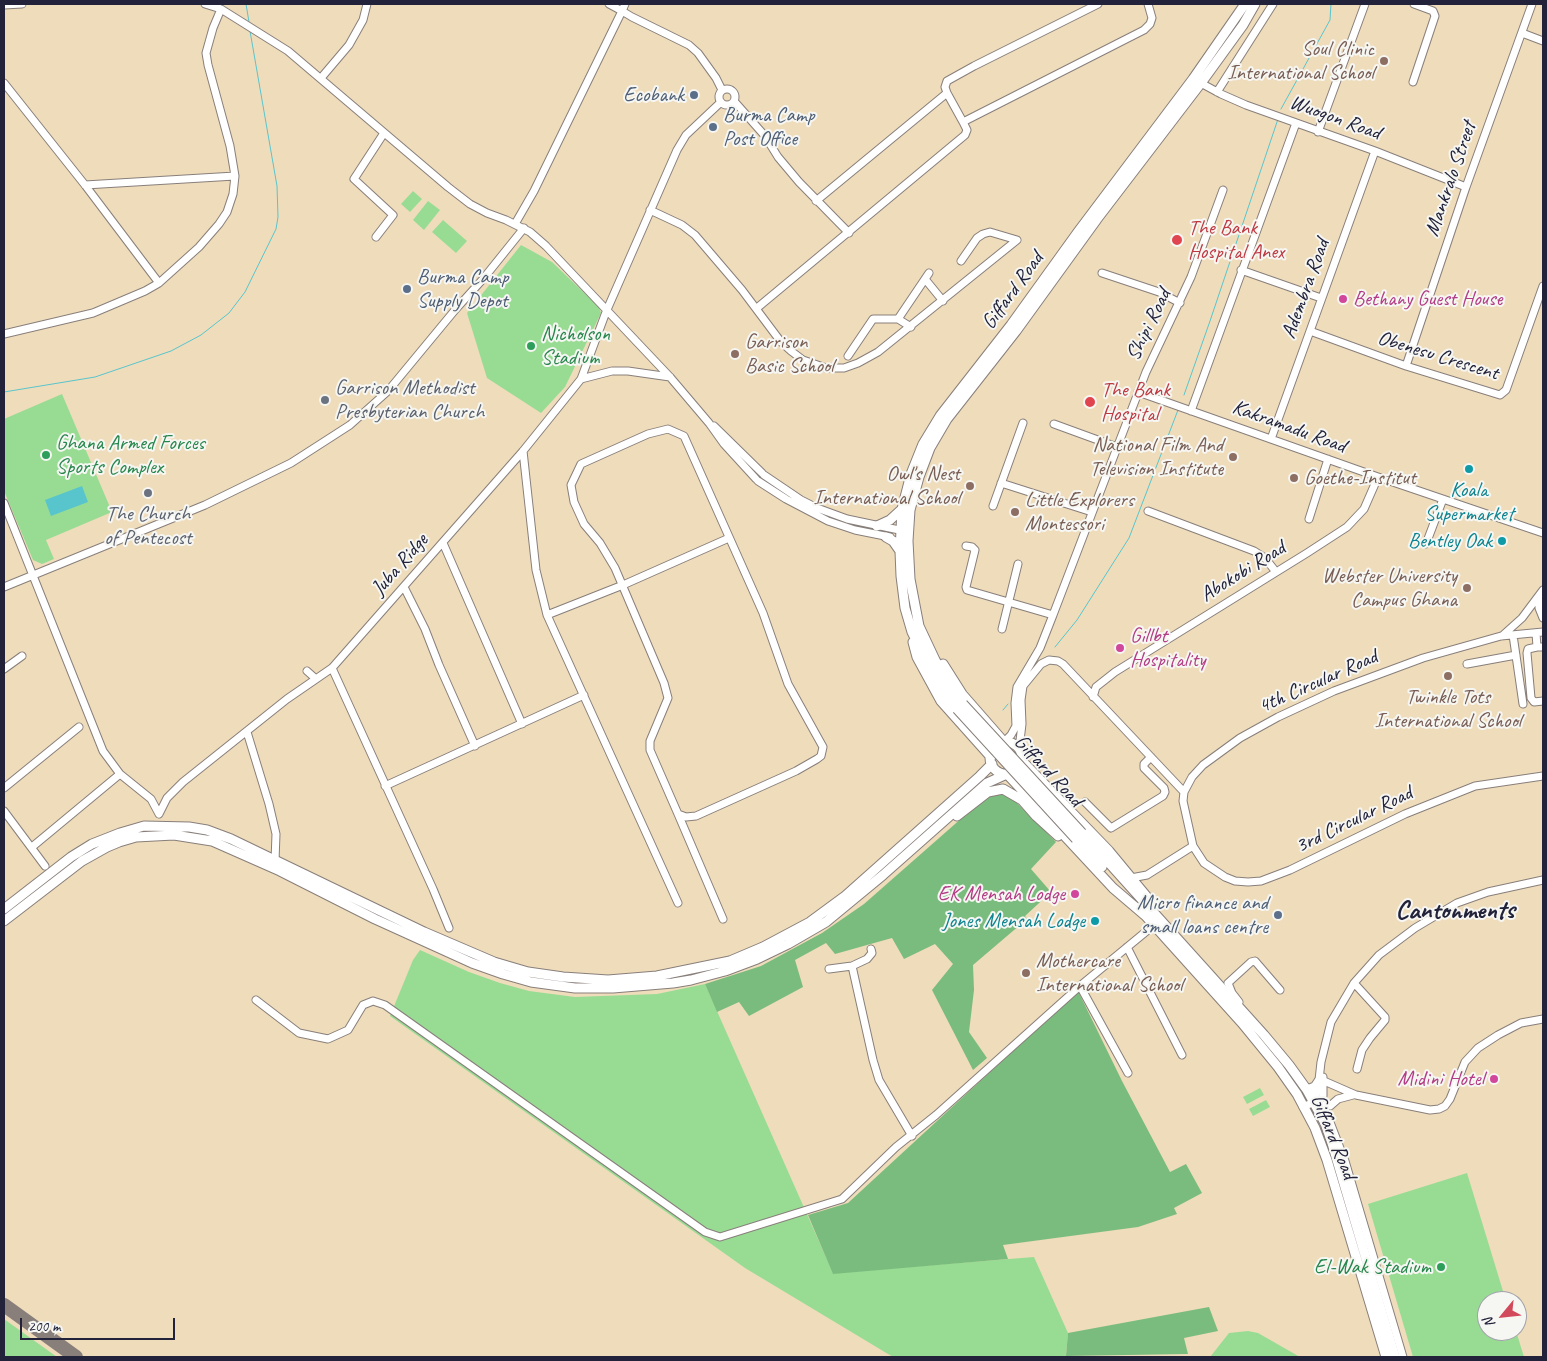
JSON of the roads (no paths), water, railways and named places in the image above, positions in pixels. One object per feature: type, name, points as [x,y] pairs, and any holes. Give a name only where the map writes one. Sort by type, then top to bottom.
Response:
[{"type":"main road","name":"Giffard Road","points":[[1245,4],[1197,81],[1016,332],[947,419],[930,448],[919,477],[900,551],[903,592],[928,664],[960,706],[1242,1023],[1278,1067],[1304,1107],[1315,1128],[1327,1160],[1386,1357]]},
{"type":"main road","name":"Giffard Road","points":[[991,760],[941,702],[917,657],[916,629],[902,508],[911,474],[921,449],[940,416],[1011,325],[1078,232],[1243,25],[1255,4]]},
{"type":"main road","points":[[877,526],[890,520],[902,508]]},
{"type":"main road","points":[[886,537],[893,541],[900,551]]},
{"type":"main road","name":"Giffard Road","points":[[916,629],[926,634],[962,694],[1004,742]]},
{"type":"main road","points":[[4,909],[71,857],[92,844],[144,826],[180,826],[207,830],[231,838],[275,861],[467,952],[516,969],[563,977],[608,980],[657,976],[730,961],[763,947],[810,922],[844,897],[980,776],[991,760],[995,747],[1004,742],[1012,743],[1019,749],[1022,761],[1016,770],[987,783],[842,910],[802,936],[757,959],[725,971],[692,980],[657,985],[576,988],[531,982],[502,974],[472,963],[375,919],[280,871],[218,844],[174,835],[136,837],[106,848],[82,861],[4,921]]},
{"type":"main road","points":[[991,760],[998,771],[1007,774]]},
{"type":"main road","name":"Giffard Road","points":[[1022,761],[1109,851],[1143,891],[1168,929]]},
{"type":"main road","name":"Giffard Road","points":[[1007,774],[1077,839],[1168,929],[1290,1065],[1307,1090],[1332,1143],[1395,1357]]},
{"type":"main road","points":[[937,826],[954,818],[988,792],[1003,789],[1017,795],[1053,832],[1077,839]]},
{"type":"main road","points":[[1307,1090],[1315,1087],[1321,1081]]},
{"type":"street","points":[[4,5],[22,4]]},
{"type":"street","points":[[205,4],[221,9],[288,51],[470,204],[487,214],[524,228],[546,246],[670,378],[709,423],[717,428],[760,477],[786,499],[828,520],[855,530],[886,537],[904,536]]},
{"type":"street","points":[[321,78],[349,45],[363,20],[367,4]]},
{"type":"street","points":[[610,4],[624,7],[632,17],[689,45],[698,53],[710,69],[722,90]]},
{"type":"street","points":[[757,308],[959,142],[965,135],[964,122],[947,93],[945,86],[947,81],[1098,4]]},
{"type":"street","points":[[964,122],[1144,30],[1150,24],[1152,18],[1148,4]]},
{"type":"street","points":[[1217,92],[1274,4]]},
{"type":"street","points":[[1318,132],[1365,4]]},
{"type":"street","points":[[1413,82],[1435,16],[1433,11],[1414,4]]},
{"type":"street","name":"Mankralo Street","points":[[1406,366],[1466,187],[1532,4]]},
{"type":"street","points":[[515,224],[534,191],[624,7]]},
{"type":"street","points":[[4,334],[93,313],[146,291],[159,283],[199,247],[219,224],[227,212],[236,176],[206,53],[221,9]]},
{"type":"street","points":[[1522,33],[1543,40]]},
{"type":"street","name":"Wuogon Road","points":[[1197,81],[1246,105],[1374,151],[1466,187]]},
{"type":"street","points":[[4,83],[85,185],[159,283]]},
{"type":"street","points":[[722,90],[728,89],[733,91],[735,96],[734,102]]},
{"type":"street","points":[[722,90],[719,96],[720,102],[727,105],[734,102]]},
{"type":"street","points":[[816,201],[947,93]]},
{"type":"street","name":"Juba Ridge","points":[[150,799],[159,814],[167,798],[183,782],[288,699],[332,668],[522,451],[581,379],[606,312],[677,150],[686,135],[720,102]]},
{"type":"street","points":[[734,102],[765,136],[778,157],[816,201],[849,233]]},
{"type":"street","points":[[1191,410],[1296,123]]},
{"type":"street","points":[[376,237],[393,215],[354,179],[384,133]]},
{"type":"street","name":"Adembra Road","points":[[1271,439],[1374,151]]},
{"type":"street","points":[[85,185],[236,176]]},
{"type":"street","name":"Shipi Road","points":[[1004,742],[1016,726],[1015,703],[1017,687],[1040,648],[1138,392],[1191,277],[1223,190]]},
{"type":"street","points":[[650,210],[682,224],[695,235],[757,308],[781,342],[802,360],[826,368],[844,368],[878,352],[1017,240],[996,233],[983,234],[977,238],[960,262]]},
{"type":"street","points":[[4,587],[242,488],[304,456],[350,425],[388,392],[454,310],[483,279],[524,228]]},
{"type":"street","points":[[1241,270],[1321,298]]},
{"type":"street","points":[[1102,273],[1159,292],[1180,303]]},
{"type":"street","points":[[898,319],[927,276],[943,301]]},
{"type":"street","name":"Obenesu Crescent","points":[[1310,331],[1496,396],[1506,390],[1543,286]]},
{"type":"street","points":[[848,356],[873,319],[886,317],[898,319],[911,327]]},
{"type":"street","points":[[581,379],[612,371],[628,371],[670,378]]},
{"type":"street","name":"Kakramadu Road","points":[[1138,392],[1328,460],[1543,533]]},
{"type":"street","points":[[993,506],[1023,423]]},
{"type":"street","points":[[1054,424],[1117,447]]},
{"type":"street","points":[[678,814],[686,817],[696,816],[813,762],[822,756],[824,750],[823,744],[788,684],[763,613],[684,436],[668,429],[648,434],[580,464],[571,485],[574,502],[584,524],[600,543],[616,568],[664,683],[668,698],[650,741],[650,750],[722,919]]},
{"type":"street","points":[[522,451],[536,570],[548,615],[678,903]]},
{"type":"street","points":[[1309,519],[1328,460]]},
{"type":"street","points":[[760,477],[817,508],[904,536]]},
{"type":"street","name":"Abokobi Road","points":[[1095,699],[1096,686],[1115,672],[1307,554],[1356,518],[1364,509],[1378,477]]},
{"type":"street","points":[[1002,484],[1092,512]]},
{"type":"street","points":[[1426,544],[1442,499]]},
{"type":"street","points":[[4,504],[98,739],[110,762],[120,774],[150,799],[167,798]]},
{"type":"street","points":[[1148,511],[1254,551],[1264,558],[1276,572]]},
{"type":"street","points":[[548,615],[623,585],[729,538]]},
{"type":"street","points":[[442,543],[522,724]]},
{"type":"street","points":[[966,546],[972,547],[975,550],[966,587],[967,590],[1053,615]]},
{"type":"street","points":[[1002,629],[1018,564]]},
{"type":"street","points":[[404,587],[422,621],[475,746]]},
{"type":"street","points":[[1501,636],[1522,618],[1539,598],[1543,590]]},
{"type":"street","points":[[1539,598],[1539,608],[1543,618]]},
{"type":"street","points":[[1540,633],[1540,647],[1528,649],[1527,653],[1531,698],[1534,702],[1543,701]]},
{"type":"street","name":"4th Circular Road","points":[[1184,792],[1192,777],[1213,756],[1240,738],[1278,717],[1334,691],[1436,654],[1501,636],[1540,633]]},
{"type":"street","points":[[1512,635],[1523,704]]},
{"type":"street","points":[[4,669],[22,656]]},
{"type":"street","points":[[1468,664],[1516,656]]},
{"type":"street","points":[[1019,749],[1023,688],[1041,664],[1053,660],[1063,664],[1184,792],[1185,813],[1193,846],[1147,875],[1131,878]]},
{"type":"street","points":[[332,668],[449,928]]},
{"type":"street","points":[[307,671],[316,679]]},
{"type":"street","points":[[1106,679],[1098,688],[1098,692],[1106,711]]},
{"type":"street","points":[[385,786],[584,695]]},
{"type":"street","points":[[4,788],[79,727]]},
{"type":"street","points":[[247,732],[276,834],[275,861]]},
{"type":"street","points":[[1084,802],[1111,828],[1163,796],[1166,792],[1164,788],[1144,768],[1144,764],[1151,757]]},
{"type":"street","points":[[32,847],[120,774]]},
{"type":"street","name":"3rd Circular Road","points":[[1193,846],[1204,863],[1225,877],[1235,881],[1260,881],[1290,870],[1441,798],[1475,786],[1543,776]]},
{"type":"street","points":[[4,810],[45,866]]},
{"type":"street","points":[[1143,891],[1147,875]]},
{"type":"street","points":[[1304,1107],[1316,1097],[1321,1081],[1321,1062],[1331,1022],[1354,983],[1379,955],[1432,917],[1457,903],[1488,892],[1543,880]]},
{"type":"street","points":[[256,1000],[299,1033],[328,1038],[348,1030],[363,1005],[374,1001],[385,1005],[705,1232],[720,1238],[842,1199],[896,1147],[912,1136],[1080,986],[1154,925]]},
{"type":"street","points":[[1128,947],[1182,1055]]},
{"type":"street","points":[[830,969],[852,966],[868,959],[872,954],[871,950]]},
{"type":"street","points":[[1228,983],[1251,962],[1255,961],[1280,990]]},
{"type":"street","points":[[852,966],[879,1080],[912,1136]]},
{"type":"street","points":[[1214,979],[1228,983],[1234,995],[1246,1010],[1250,1020]]},
{"type":"street","points":[[1354,983],[1385,1017],[1385,1020],[1362,1050],[1357,1069]]},
{"type":"street","points":[[1080,986],[1128,1073]]},
{"type":"street","points":[[1321,1081],[1356,1095],[1430,1110],[1439,1109],[1445,1106],[1450,1099],[1465,1062],[1478,1048],[1521,1023],[1543,1019]]},
{"type":"street","points":[[1313,1101],[1322,1106],[1330,1106],[1338,1099],[1356,1095]]},
{"type":"street","name":"Giffard Road","points":[[1313,1101],[1324,1110],[1342,1153],[1403,1357]]},
{"type":"water","points":[[82,486],[88,502],[51,516],[45,500]]},
{"type":"waterway","points":[[246,4],[249,22]]},
{"type":"waterway","points":[[1281,109],[1330,20],[1331,4]]},
{"type":"waterway","points":[[4,392],[95,377],[171,351],[201,335],[229,313],[245,292],[276,229],[278,217],[277,186],[250,31]]},
{"type":"waterway","points":[[1184,395],[1278,119]]},
{"type":"waterway","points":[[1055,647],[1077,620],[1129,538],[1178,410]]},
{"type":"waterway","points":[[1003,710],[1008,704]]},
{"type":"place","name":"Soul Clinic International School","points":[[1384,61]]},
{"type":"place","name":"Ecobank","points":[[694,95]]},
{"type":"place","name":"Burma Camp Post Office","points":[[713,127]]},
{"type":"place","name":"The Bank Hospital Anex","points":[[1177,240]]},
{"type":"place","name":"Burma Camp Supply Depot","points":[[407,289]]},
{"type":"place","name":"Bethany Guest House","points":[[1343,299]]},
{"type":"place","name":"Nicholson Stadium","points":[[531,346]]},
{"type":"place","name":"Garrison Basic School","points":[[735,354]]},
{"type":"place","name":"Garrison Methodist Presbyterian Church","points":[[325,400]]},
{"type":"place","name":"The Bank Hospital","points":[[1090,402]]},
{"type":"place","name":"Ghana Armed Forces Sports Complex","points":[[46,455]]},
{"type":"place","name":"National Film And Television Institute","points":[[1233,457]]},
{"type":"place","name":"Koala Supermarket","points":[[1469,469]]},
{"type":"place","name":"Goethe-Institut","points":[[1294,478]]},
{"type":"place","name":"Owl's Nest International School","points":[[970,486]]},
{"type":"place","name":"The Church of Pentecost","points":[[148,493]]},
{"type":"place","name":"Little Explorers Montessori","points":[[1015,512]]},
{"type":"place","name":"Bentley Oak","points":[[1502,541]]},
{"type":"place","name":"Webster University Campus Ghana","points":[[1467,588]]},
{"type":"place","name":"Gillbt Hospitality","points":[[1120,648]]},
{"type":"place","name":"Twinkle Tots International School","points":[[1448,676]]},
{"type":"place","name":"EK Mensah Lodge","points":[[1075,894]]},
{"type":"place","name":"Micro finance and small loans centre","points":[[1278,915]]},
{"type":"place","name":"Jones Mensah Lodge","points":[[1095,921]]},
{"type":"place","name":"Mothercare International School","points":[[1026,973]]},
{"type":"place","name":"Midini Hotel","points":[[1494,1079]]},
{"type":"place","name":"El-Wak Stadium","points":[[1441,1267]]},
{"type":"district","name":"Cantonments","points":[[1455,911]]}]
